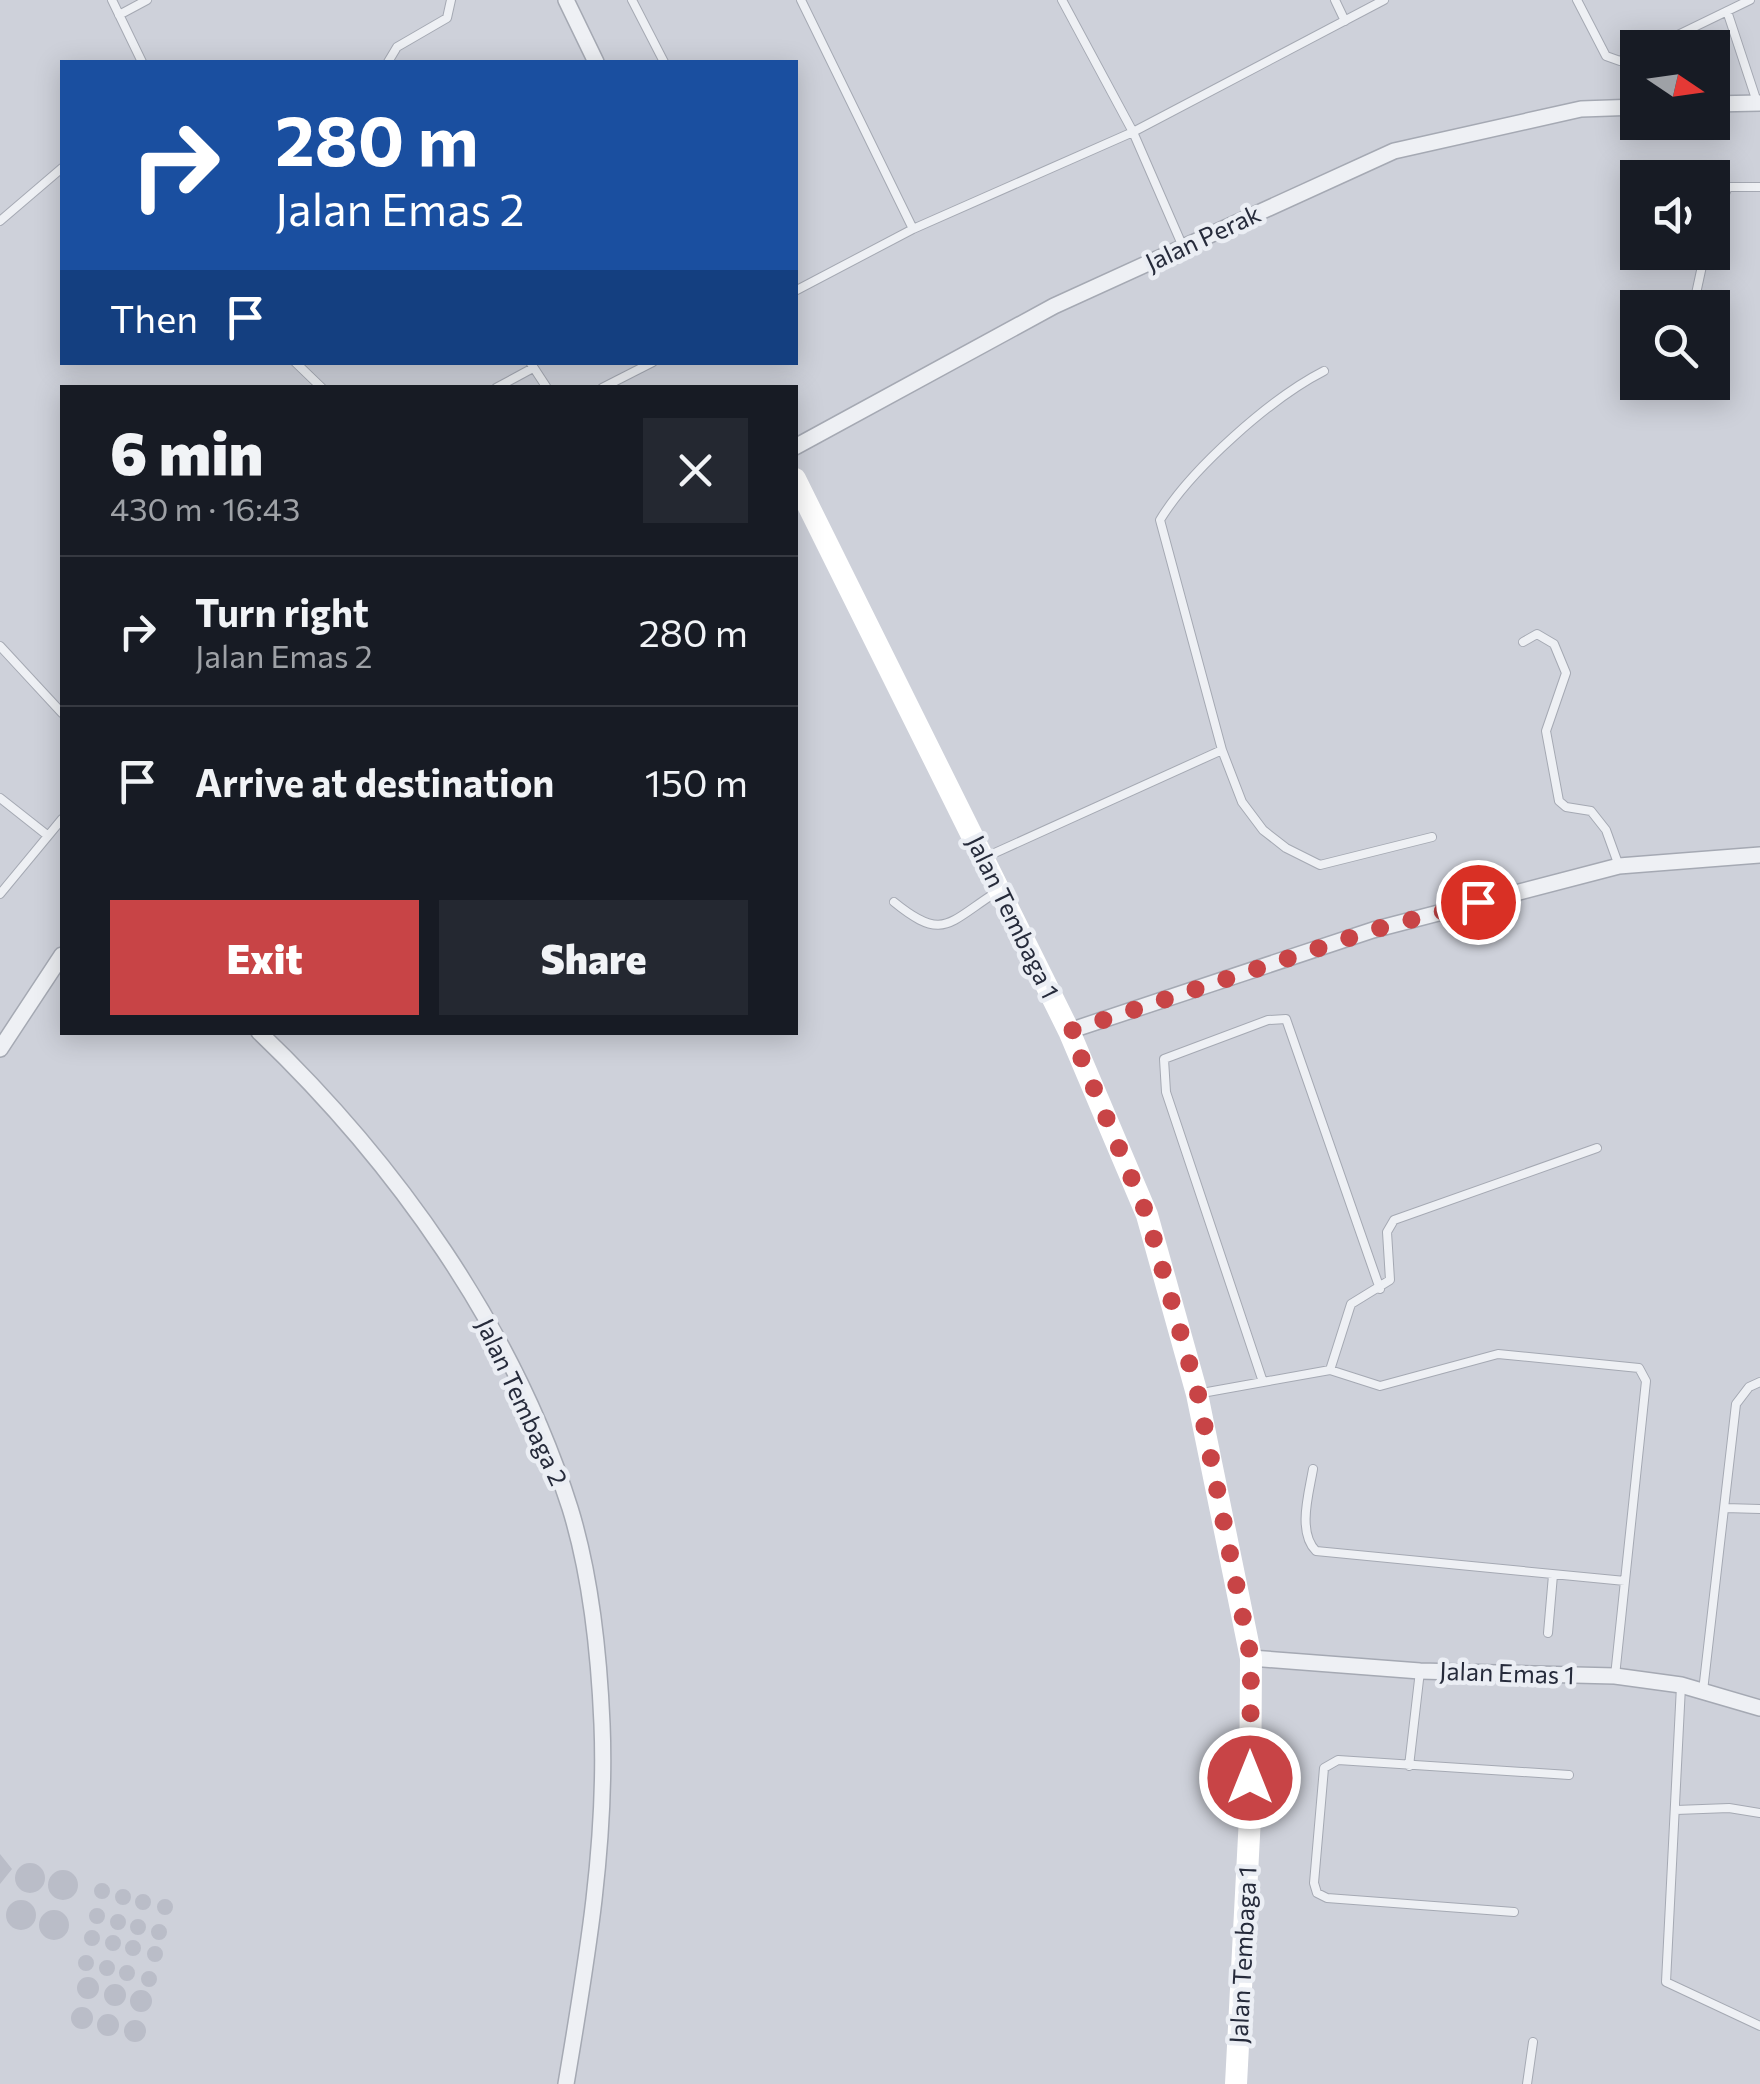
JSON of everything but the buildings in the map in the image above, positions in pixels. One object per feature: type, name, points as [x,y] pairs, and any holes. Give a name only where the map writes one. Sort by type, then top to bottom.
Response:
[{"type":"street","points":[[566,0],[595,60]]},
{"type":"street","points":[[1730,103],[1758,102]]},
{"type":"street","name":"Jalan Perak","points":[[798,445],[1054,306],[1394,151],[1581,108],[1620,107]]},
{"type":"street","name":"Jalan Tembaga 1","points":[[798,485],[1070,1031],[1147,1215],[1198,1394],[1251,1658],[1250,1817],[1236,2084]]},
{"type":"street","points":[[1070,1031],[1373,930],[1619,866],[1760,855]]},
{"type":"street","points":[[0,1048],[60,958]]},
{"type":"street","name":"Jalan Tembaga 2","points":[[266,1035],[373,1150],[413,1206],[482,1315],[532,1411],[570,1510],[594,1629],[602,1726],[601,1820],[591,1940],[566,2084]]},
{"type":"street","name":"Jalan Emas 1","points":[[1251,1658],[1420,1670],[1615,1676],[1682,1685],[1760,1708]]},
{"type":"lane","points":[[112,0],[141,60]]},
{"type":"lane","points":[[119,16],[147,0]]},
{"type":"lane","points":[[389,60],[398,47],[446,18],[451,0]]},
{"type":"lane","points":[[632,0],[663,60]]},
{"type":"lane","points":[[801,0],[914,229]]},
{"type":"lane","points":[[1062,0],[1133,132],[1183,247]]},
{"type":"lane","points":[[1335,0],[1345,20]]},
{"type":"lane","points":[[798,288],[914,229],[1133,132],[1384,0]]},
{"type":"lane","points":[[1577,0],[1606,56],[1620,60]]},
{"type":"lane","points":[[1688,30],[1750,0]]},
{"type":"lane","points":[[1727,11],[1758,102]]},
{"type":"lane","points":[[0,221],[60,170]]},
{"type":"lane","points":[[1730,187],[1760,187]]},
{"type":"lane","points":[[297,365],[319,385]]},
{"type":"lane","points":[[501,385],[531,365]]},
{"type":"lane","points":[[608,385],[647,365]]},
{"type":"lane","points":[[1324,371],[1285,391],[1175,496],[1160,520],[1222,750],[1242,802],[1263,830],[1286,848],[1320,865],[1432,837]]},
{"type":"lane","points":[[1523,642],[1537,634],[1554,644],[1566,673],[1546,732],[1560,801],[1566,807],[1592,811],[1606,830],[1619,866]]},
{"type":"lane","points":[[0,646],[60,711]]},
{"type":"lane","points":[[984,858],[1222,750]]},
{"type":"lane","points":[[0,798],[47,834]]},
{"type":"lane","points":[[0,894],[60,821]]},
{"type":"lane","points":[[894,902],[922,924],[940,926],[999,890]]},
{"type":"lane","points":[[1264,1382],[1166,1092],[1164,1059],[1268,1020],[1286,1019],[1380,1290]]},
{"type":"lane","points":[[1330,1370],[1351,1304],[1380,1290],[1393,1274],[1387,1239],[1394,1220],[1597,1148]]},
{"type":"lane","points":[[1198,1394],[1330,1370],[1380,1386],[1498,1354],[1639,1368],[1646,1380],[1615,1676]]},
{"type":"lane","points":[[1703,1691],[1736,1404],[1749,1387],[1760,1382]]},
{"type":"lane","points":[[1313,1469],[1306,1516],[1308,1540],[1316,1551],[1625,1581]]},
{"type":"lane","points":[[1725,1508],[1760,1509]]},
{"type":"lane","points":[[1548,1632],[1553,1575]]},
{"type":"lane","points":[[1409,1766],[1420,1670]]},
{"type":"lane","points":[[1682,1685],[1666,1982],[1760,2026]]},
{"type":"lane","points":[[1514,1912],[1327,1898],[1317,1893],[1314,1883],[1324,1768],[1338,1760],[1570,1775]]},
{"type":"lane","points":[[1676,1810],[1729,1808],[1760,1813]]},
{"type":"lane","points":[[1526,2084],[1532,2042]]},
{"type":"shaded area","points":[[0,0],[1760,0],[1760,2084],[0,2084]]},
{"type":"route","points":[[1250,1778],[1251,1658],[1198,1394],[1147,1215],[1070,1031],[1373,930],[1478,902]]}]
